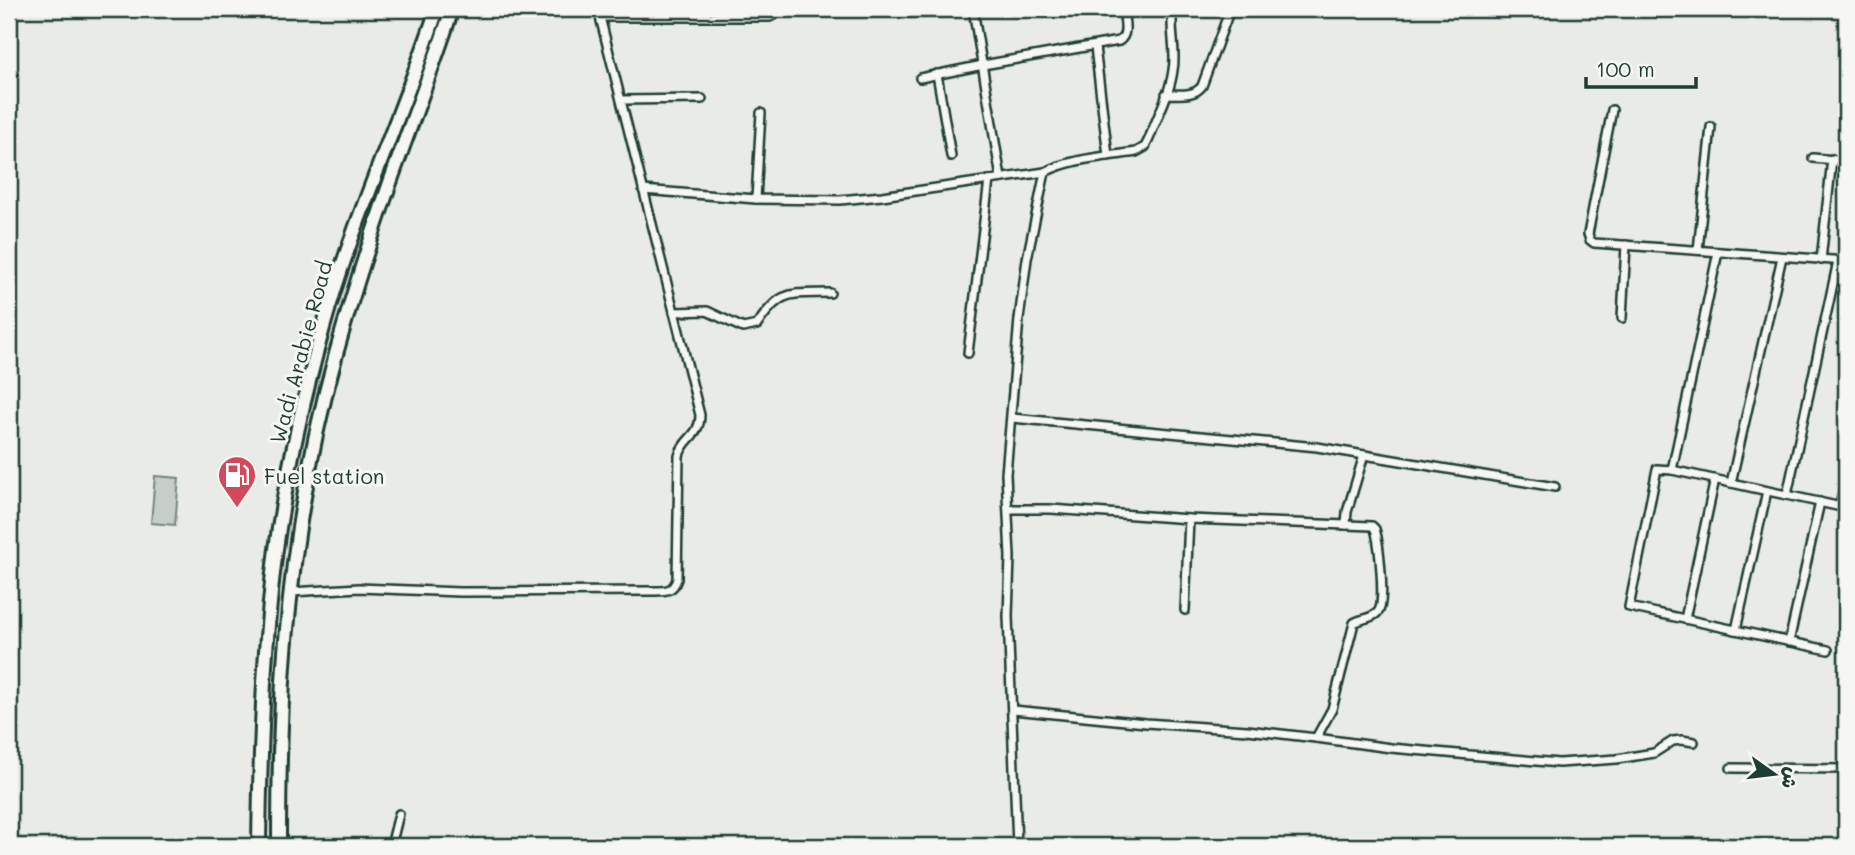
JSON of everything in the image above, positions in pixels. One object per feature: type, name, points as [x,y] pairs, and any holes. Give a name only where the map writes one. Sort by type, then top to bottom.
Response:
[{"type":"highway","name":"Wadi Arabie Road","points":[[258,846],[262,705],[270,603],[298,429],[323,326],[368,193],[407,95],[437,9]]},
{"type":"highway","name":"Wadi Arabie Road","points":[[279,846],[280,752],[290,592],[311,464],[336,354],[383,202],[452,9]]},
{"type":"street","points":[[290,592],[359,588],[473,592],[670,590],[675,585],[679,456],[682,447],[696,432],[700,415],[598,9]]},
{"type":"street","points":[[601,17],[770,17],[774,15],[775,9]]},
{"type":"street","points":[[910,12],[931,9]]},
{"type":"street","points":[[973,9],[1001,178]]},
{"type":"street","points":[[920,78],[1119,41],[1125,34],[1123,9]]},
{"type":"street","points":[[643,190],[756,199],[840,200],[1045,172],[1060,164],[1136,152],[1145,147],[1149,139],[1174,67],[1174,9]]},
{"type":"street","points":[[1166,94],[1193,93],[1202,86],[1230,9]]},
{"type":"street","points":[[1095,47],[1108,156]]},
{"type":"street","points":[[937,74],[951,156]]},
{"type":"street","points":[[622,100],[702,99]]},
{"type":"street","points":[[1612,110],[1588,234],[1594,243],[1842,261],[1787,495]]},
{"type":"street","points":[[756,199],[761,113]]},
{"type":"street","points":[[1698,250],[1711,127]]},
{"type":"street","points":[[1813,158],[1846,160]]},
{"type":"street","points":[[1821,260],[1832,159]]},
{"type":"street","points":[[1017,846],[1006,474],[1027,259],[1045,172]]},
{"type":"street","points":[[968,353],[989,180]]},
{"type":"street","points":[[1622,318],[1626,245]]},
{"type":"street","points":[[1672,470],[1718,252]]},
{"type":"street","points":[[1731,483],[1782,257]]},
{"type":"street","points":[[674,312],[707,311],[743,328],[757,325],[777,299],[792,294],[830,293]]},
{"type":"street","points":[[1012,418],[1317,447],[1555,487]]},
{"type":"street","points":[[1346,525],[1364,455]]},
{"type":"street","points":[[1828,650],[1629,607],[1657,469],[1843,507],[1846,477]]},
{"type":"street","points":[[1685,619],[1715,480]]},
{"type":"street","points":[[1736,630],[1767,491]]},
{"type":"street","points":[[1789,642],[1820,502]]},
{"type":"street","points":[[1007,509],[1371,526],[1375,529],[1381,607],[1376,614],[1354,624],[1332,709],[1316,738]]},
{"type":"street","points":[[1185,610],[1189,519]]},
{"type":"street","points":[[1013,710],[1247,730],[1404,749],[1559,763],[1617,759],[1654,752],[1674,741],[1694,742]]},
{"type":"street","points":[[1731,768],[1846,769]]},
{"type":"street","points":[[391,846],[399,814]]},
{"type":"shaded area","points":[[155,476],[179,478],[175,525],[151,523]]},
{"type":"place","name":"Fuel station","points":[[237,509]]}]
